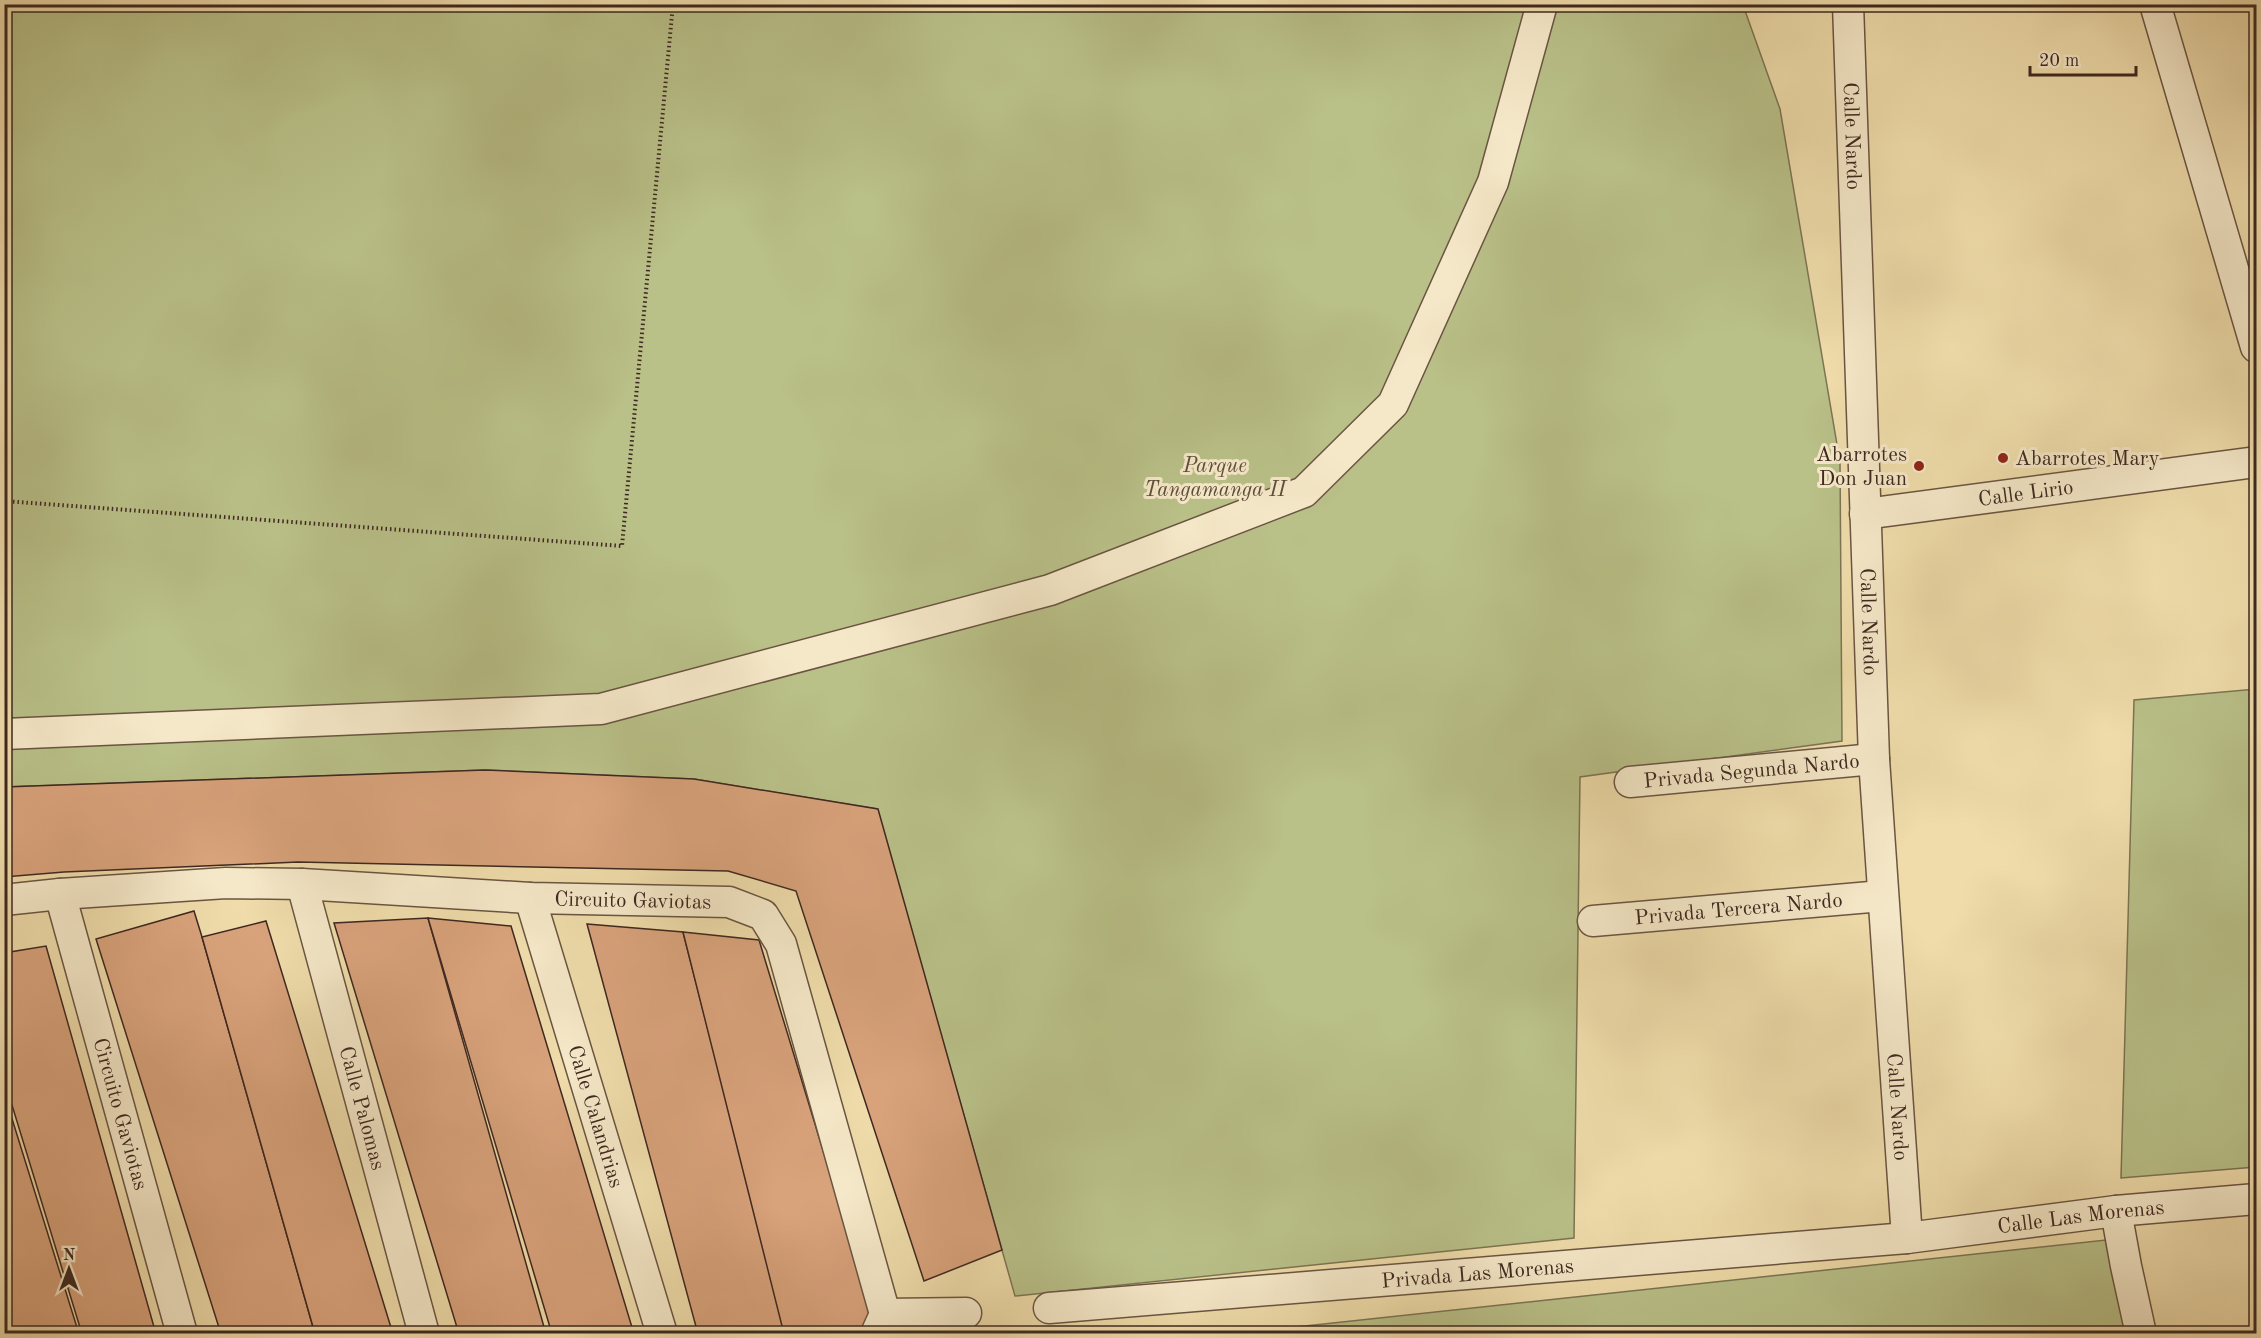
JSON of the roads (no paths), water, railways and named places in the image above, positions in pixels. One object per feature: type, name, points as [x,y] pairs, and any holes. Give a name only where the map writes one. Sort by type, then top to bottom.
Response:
[{"type":"street","points":[[4,734],[601,709],[1050,590],[1304,492],[1393,404],[1493,182],[1542,4]]},
{"type":"street","name":"Calle Nardo","points":[[1848,4],[1874,759],[1907,1238]]},
{"type":"street","points":[[2155,4],[2256,347]]},
{"type":"street","name":"Calle Lirio","points":[[1865,514],[2256,462]]},
{"type":"street","name":"Privada Segunda Nardo","points":[[1630,782],[1874,759]]},
{"type":"street","name":"Circuito Gaviotas","points":[[4,900],[226,883],[302,884],[530,898],[729,902],[763,915],[781,944],[880,1324]]},
{"type":"street","name":"Calle Palomas","points":[[302,884],[424,1334]]},
{"type":"street","name":"Circuito Gaviotas","points":[[60,894],[182,1334]]},
{"type":"street","name":"Privada Tercera Nardo","points":[[1593,921],[1882,896]]},
{"type":"street","name":"Calle Calandrias","points":[[530,898],[662,1334]]},
{"type":"street","name":"Calle Las Morenas","points":[[1907,1238],[2116,1211],[2256,1198]]},
{"type":"street","points":[[2116,1211],[2141,1334]]},
{"type":"street","name":"Privada Las Morenas","points":[[1049,1308],[1907,1238]]},
{"type":"street","points":[[880,1324],[966,1313]]},
{"type":"place","name":"Abarrotes Mary","points":[[2003,458]]},
{"type":"place","name":"Abarrotes Don Juan","points":[[1919,466]]},
{"type":"park label","name":"Parque Tangamanga II","points":[[1215,477]]}]
